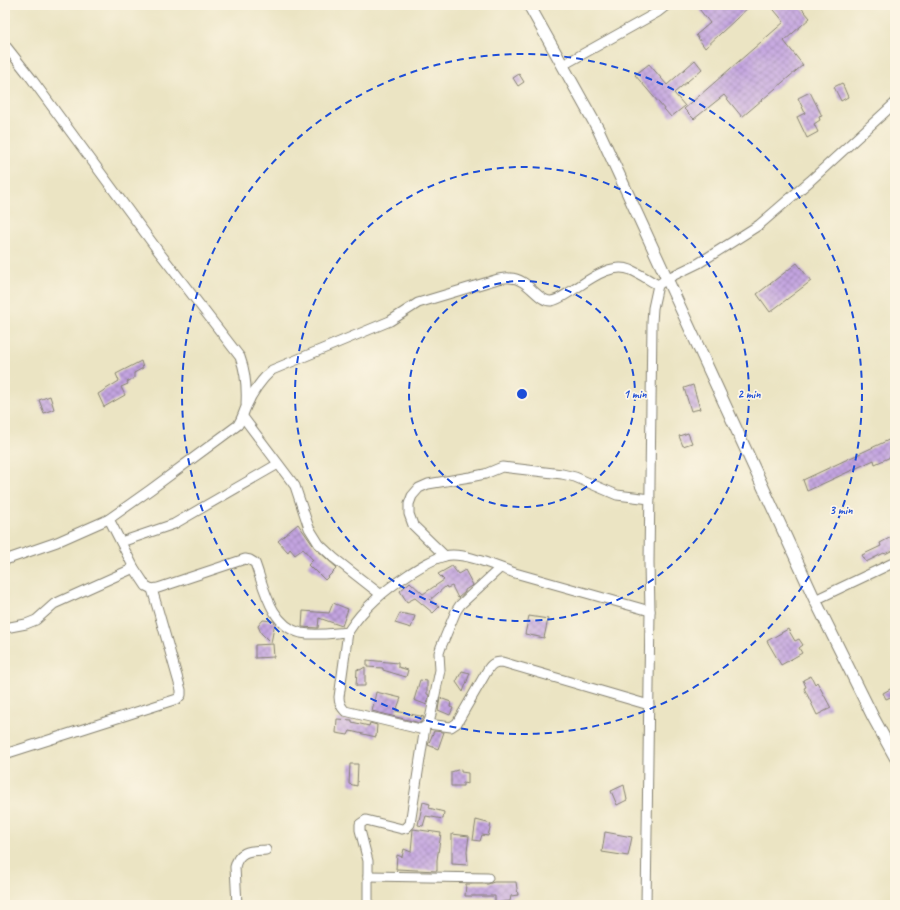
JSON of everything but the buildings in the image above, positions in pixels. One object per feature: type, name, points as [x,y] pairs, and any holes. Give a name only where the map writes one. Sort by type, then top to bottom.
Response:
[{"type":"street","points":[[529,5],[598,129],[668,278],[814,600],[873,717],[895,757]]},
{"type":"street","points":[[563,65],[658,12],[667,5]]},
{"type":"street","points":[[5,45],[159,252],[240,357],[247,387],[246,407],[243,417],[238,425],[150,490],[108,519],[57,542],[5,560]]},
{"type":"street","points":[[646,905],[652,323],[658,285],[668,278],[699,263],[759,225],[810,181],[895,103]]},
{"type":"street","points":[[246,407],[264,378],[272,370],[390,321],[418,303],[430,299],[442,297],[498,279],[510,278],[520,280],[544,300],[550,301],[558,299],[599,274],[614,268],[631,270],[658,285]]},
{"type":"street","points":[[243,417],[295,486],[308,528],[319,544],[334,558],[380,594]]},
{"type":"street","points":[[121,542],[174,524],[278,464]]},
{"type":"street","points":[[445,556],[413,525],[409,514],[409,504],[412,496],[419,488],[428,484],[470,478],[502,467],[562,474],[574,477],[617,494],[650,499]]},
{"type":"street","points":[[108,519],[134,568],[146,586],[152,589],[245,559],[250,560],[255,563],[273,612],[281,622],[301,633],[348,632]]},
{"type":"street","points":[[649,705],[502,662],[496,662],[491,665],[456,723],[451,727],[427,726],[420,729],[345,711],[339,702],[338,697],[348,632],[356,620],[380,594],[422,566],[445,556],[456,555],[466,557],[650,611]]},
{"type":"street","points":[[814,600],[895,562]]},
{"type":"street","points":[[5,628],[26,624],[36,620],[54,604],[134,568]]},
{"type":"street","points":[[368,905],[368,861],[360,830],[360,824],[366,820],[402,829],[406,828],[410,824],[427,726],[440,670],[439,653],[456,611],[460,605],[500,568]]},
{"type":"street","points":[[5,754],[177,699],[181,694],[181,690],[152,589]]},
{"type":"street","points":[[237,905],[236,861],[241,855],[248,851],[266,850]]},
{"type":"street","points":[[368,876],[488,878]]}]
